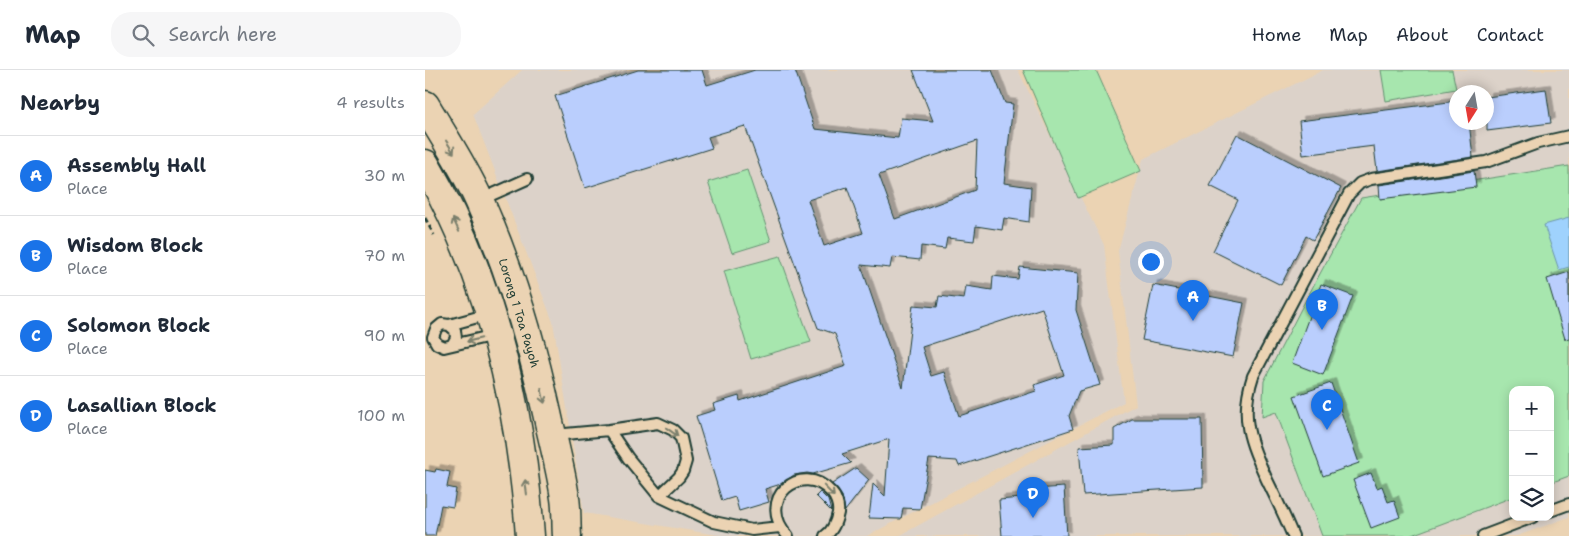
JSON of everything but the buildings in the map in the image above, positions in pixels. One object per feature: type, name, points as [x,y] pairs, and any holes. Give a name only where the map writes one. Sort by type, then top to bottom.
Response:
[{"type":"main road","name":"Lorong 1 Toa Payoh","points":[[425,105],[462,165],[500,250],[530,345],[552,436],[565,498],[567,536]]},
{"type":"main road","points":[[425,164],[455,222],[476,269],[493,324],[520,439],[529,536]]},
{"type":"lane","points":[[1293,536],[1251,444],[1246,410],[1248,389],[1253,376],[1349,194],[1360,183],[1371,179],[1486,162],[1538,143],[1569,136]]},
{"type":"lane","points":[[479,200],[527,179]]},
{"type":"lane","points":[[442,324],[493,324],[452,345],[444,347],[429,340],[436,329],[442,324]]},
{"type":"lane","points":[[449,325],[455,330],[456,338],[452,345]]},
{"type":"lane","points":[[552,436],[658,423],[673,430],[681,438],[686,460],[683,471],[659,496]]},
{"type":"lane","points":[[609,430],[628,458],[659,496],[714,522],[752,530],[779,527]]},
{"type":"lane","points":[[788,536],[779,527],[775,513],[777,500],[785,488],[791,484],[798,481],[811,480],[825,485],[834,495],[838,509],[836,522],[829,534],[825,536]]},
{"type":"lane","points":[[1554,510],[1569,504]]},
{"type":"lane","points":[[1483,536],[1522,521]]},
{"type":"path","points":[[425,218],[438,243]]},
{"type":"shaded area","points":[[522,70],[1018,70],[1104,245],[1124,402],[867,536],[723,536],[584,513],[553,322],[473,114]]},
{"type":"shaded area","points":[[1323,70],[1569,70],[1569,517],[1517,536],[899,536],[1136,405],[1118,251],[1143,159]]},
{"type":"green space","points":[[1023,70],[1096,70],[1141,171],[1078,198]]},
{"type":"green space","points":[[1381,70],[1452,70],[1455,85],[1449,85],[1449,90],[1386,101]]},
{"type":"green space","points":[[1569,166],[1569,476],[1554,482],[1554,386],[1509,386],[1509,498],[1409,536],[1322,536],[1276,412],[1262,417],[1264,381],[1361,198]]},
{"type":"green space","points":[[747,170],[771,241],[732,253],[708,182]]},
{"type":"green space","points":[[780,256],[811,342],[751,359],[724,271]]},
{"type":"water","points":[[1569,218],[1569,267],[1559,270],[1544,225]]},
{"type":"place","name":"Assembly Hall","points":[[1193,321]]},
{"type":"place","name":"Wisdom Block","points":[[1322,330]]},
{"type":"place","name":"Solomon Block","points":[[1327,430]]},
{"type":"place","name":"Lasallian Block","points":[[1033,518]]}]
